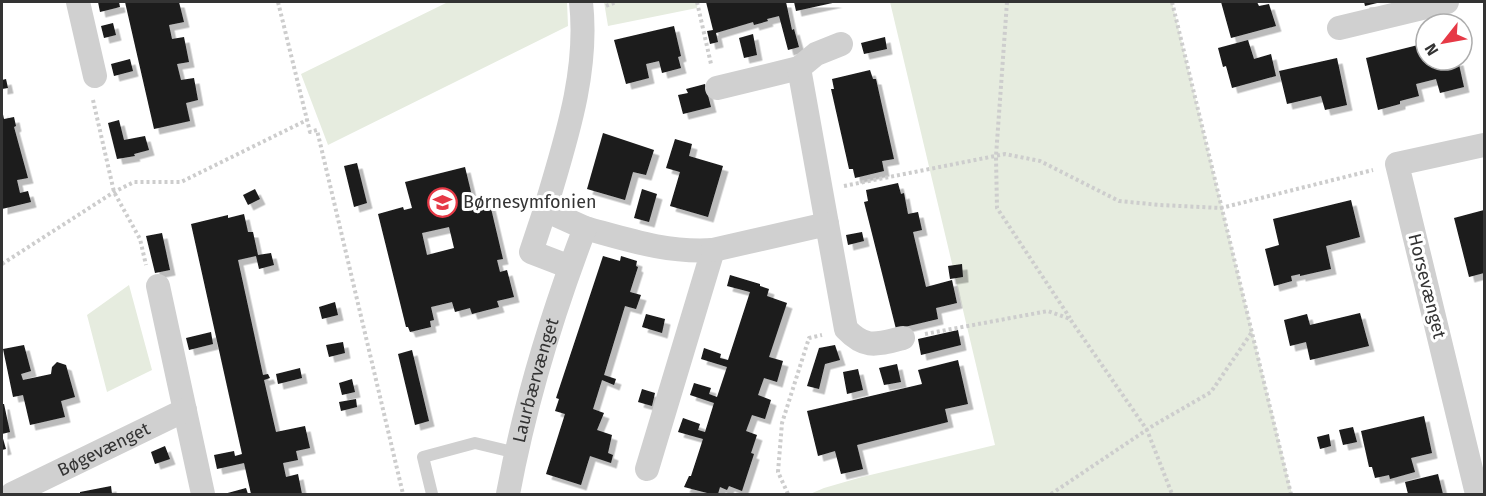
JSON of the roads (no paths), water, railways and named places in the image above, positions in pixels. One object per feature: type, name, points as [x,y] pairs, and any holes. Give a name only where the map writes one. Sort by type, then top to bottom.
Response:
[{"type":"street","points":[[78,2],[95,76]]},
{"type":"street","points":[[570,267],[531,252],[570,124],[583,53],[581,2]]},
{"type":"street","points":[[1339,28],[1447,2]]},
{"type":"street","points":[[717,88],[799,68],[816,54],[841,45]]},
{"type":"street","points":[[799,68],[846,329],[857,340],[875,345],[903,338]]},
{"type":"street","name":"Horsevænget","points":[[1477,495],[1397,164],[1485,145]]},
{"type":"street","points":[[545,210],[585,228],[665,249],[686,252],[713,250],[827,224]]},
{"type":"street","name":"Laurbærvænget","points":[[508,495],[528,401],[570,267],[585,228]]},
{"type":"street","points":[[647,470],[713,250]]},
{"type":"street","points":[[158,286],[203,495]]},
{"type":"street","name":"Bøgevænget","points":[[20,493],[185,410]]},
{"type":"lane","points":[[432,495],[423,457],[475,443],[517,453]]},
{"type":"place","name":"Børnesymfonien","points":[[442,202]]}]
